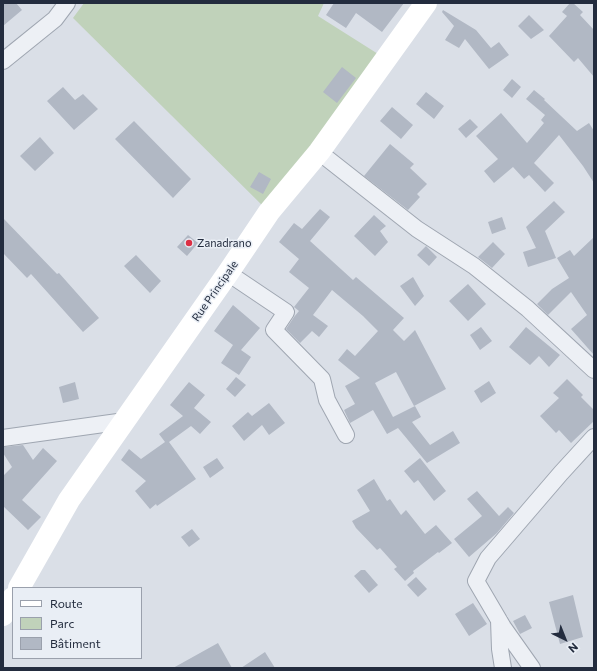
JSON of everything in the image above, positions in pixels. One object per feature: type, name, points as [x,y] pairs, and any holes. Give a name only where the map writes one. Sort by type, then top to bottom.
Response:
[{"type":"main road","name":"Rue Principale","points":[[20,587],[70,500],[269,212],[319,152],[426,3]]},
{"type":"main road","points":[[3,616],[12,600]]},
{"type":"street","points":[[3,60],[55,19],[67,3]]},
{"type":"street","points":[[319,152],[417,229],[480,271],[528,309],[594,370]]},
{"type":"street","points":[[228,273],[286,312],[274,330],[322,379],[327,400],[346,435]]},
{"type":"street","points":[[3,438],[125,421]]},
{"type":"street","points":[[532,668],[499,620],[476,581],[488,558],[594,436]]},
{"type":"street","points":[[499,620],[500,649],[503,668]]},
{"type":"green space","points":[[84,3],[324,3],[318,16],[386,59],[269,212],[73,18]]},
{"type":"building","points":[[3,3],[16,3],[22,10],[3,26]]},
{"type":"building","points":[[334,3],[404,3],[382,32],[356,13],[346,28],[326,15]]},
{"type":"building","points":[[570,3],[573,3],[583,12],[580,15],[594,30],[594,77],[578,58],[574,62],[549,36],[567,16],[562,12]]},
{"type":"building","points":[[443,10],[476,30],[491,48],[499,42],[509,55],[489,69],[465,39],[459,48],[445,40],[454,26],[442,12]]},
{"type":"building","points":[[529,15],[544,30],[531,39],[518,26]]},
{"type":"building","points":[[342,67],[356,78],[337,103],[323,92]]},
{"type":"building","points":[[512,79],[521,87],[512,98],[503,90]]},
{"type":"building","points":[[63,87],[75,100],[83,94],[98,109],[74,130],[47,101]]},
{"type":"building","points":[[534,90],[577,131],[589,123],[594,131],[594,183],[559,135],[534,163],[554,183],[545,192],[529,175],[524,179],[513,167],[494,183],[484,171],[498,159],[476,136],[501,113],[527,143],[544,123],[541,120],[545,115],[526,99]]},
{"type":"building","points":[[426,92],[444,106],[434,119],[416,104]]},
{"type":"building","points":[[392,107],[413,125],[401,139],[380,121]]},
{"type":"building","points":[[470,119],[478,127],[466,138],[458,129]]},
{"type":"building","points":[[134,121],[191,179],[173,198],[115,139]]},
{"type":"building","points":[[40,137],[54,153],[35,171],[20,156]]},
{"type":"building","points":[[390,144],[414,164],[410,168],[427,184],[417,194],[420,197],[408,210],[364,176]]},
{"type":"building","points":[[259,172],[271,179],[263,194],[250,187]]},
{"type":"building","points":[[554,201],[565,212],[545,231],[556,258],[528,267],[523,252],[536,248],[526,227]]},
{"type":"building","points":[[320,209],[330,217],[310,241],[353,280],[356,277],[404,318],[393,330],[404,341],[415,330],[446,389],[414,406],[396,372],[375,383],[393,417],[415,406],[421,417],[412,422],[430,445],[453,431],[460,443],[427,463],[398,428],[387,434],[373,410],[350,423],[344,410],[355,404],[345,386],[360,378],[338,360],[347,349],[355,356],[378,331],[363,316],[332,290],[313,315],[328,326],[319,337],[312,331],[300,343],[286,329],[299,311],[294,307],[309,288],[289,272],[299,259],[279,242],[294,223],[302,229]]},
{"type":"building","points":[[374,215],[386,226],[380,231],[388,242],[375,256],[354,236]]},
{"type":"building","points":[[502,217],[506,229],[492,234],[488,222]]},
{"type":"building","points":[[3,218],[57,274],[59,273],[99,318],[83,332],[31,274],[27,278],[3,253]]},
{"type":"building","points":[[188,235],[198,243],[187,256],[177,247]]},
{"type":"building","points":[[594,237],[594,355],[571,329],[587,315],[571,292],[548,315],[537,304],[552,289],[569,278],[557,258],[570,250],[574,256]]},
{"type":"building","points":[[493,242],[505,254],[492,268],[478,257]]},
{"type":"building","points":[[426,246],[437,257],[429,266],[417,255]]},
{"type":"building","points":[[136,255],[161,281],[150,293],[124,266]]},
{"type":"building","points":[[413,277],[424,296],[415,306],[400,286]]},
{"type":"building","points":[[468,284],[486,304],[468,321],[449,301]]},
{"type":"building","points":[[233,305],[260,328],[241,350],[251,357],[239,375],[221,363],[233,345],[214,331]]},
{"type":"building","points":[[481,327],[492,341],[480,350],[470,335]]},
{"type":"building","points":[[526,327],[560,355],[549,367],[539,356],[530,365],[509,347]]},
{"type":"building","points":[[236,377],[246,385],[235,397],[226,389]]},
{"type":"building","points":[[567,379],[583,395],[581,397],[594,410],[594,421],[571,443],[559,430],[556,433],[540,416],[559,398],[553,393]]},
{"type":"building","points":[[489,381],[496,393],[481,403],[474,391]]},
{"type":"building","points":[[75,382],[79,399],[63,403],[59,387]]},
{"type":"building","points":[[189,382],[205,395],[194,408],[211,422],[200,434],[191,426],[169,442],[196,479],[157,506],[156,504],[150,509],[135,491],[146,481],[121,460],[129,449],[141,459],[165,442],[159,434],[183,416],[170,405]]},
{"type":"building","points":[[269,403],[285,423],[269,435],[262,425],[244,441],[232,426],[248,412],[252,416]]},
{"type":"building","points":[[23,445],[33,460],[43,448],[57,461],[22,500],[41,517],[28,530],[3,506],[3,476],[12,467],[3,453],[3,447]]},
{"type":"building","points":[[217,458],[224,468],[210,478],[203,467]]},
{"type":"building","points":[[420,458],[446,491],[434,501],[418,480],[414,483],[404,471]]},
{"type":"building","points":[[374,479],[387,501],[390,499],[401,515],[406,510],[425,534],[436,525],[452,543],[413,571],[414,573],[405,581],[394,569],[397,567],[380,548],[377,550],[356,528],[352,521],[370,511],[357,490]]},
{"type":"building","points":[[477,491],[499,516],[508,507],[514,513],[497,533],[469,557],[454,539],[482,516],[467,499]]},
{"type":"building","points":[[192,529],[200,539],[189,547],[181,537]]},
{"type":"building","points":[[361,570],[365,570],[378,585],[369,593],[354,576]]},
{"type":"building","points":[[416,577],[427,589],[418,597],[407,585]]},
{"type":"building","points":[[573,595],[583,637],[560,644],[549,602]]},
{"type":"building","points":[[473,603],[487,624],[469,636],[455,614]]},
{"type":"building","points":[[525,615],[532,628],[520,634],[513,621]]},
{"type":"building","points":[[218,643],[232,668],[173,668]]},
{"type":"building","points":[[265,652],[275,668],[241,668]]},
{"type":"place","name":"Zanadrano","points":[[189,243]]}]
